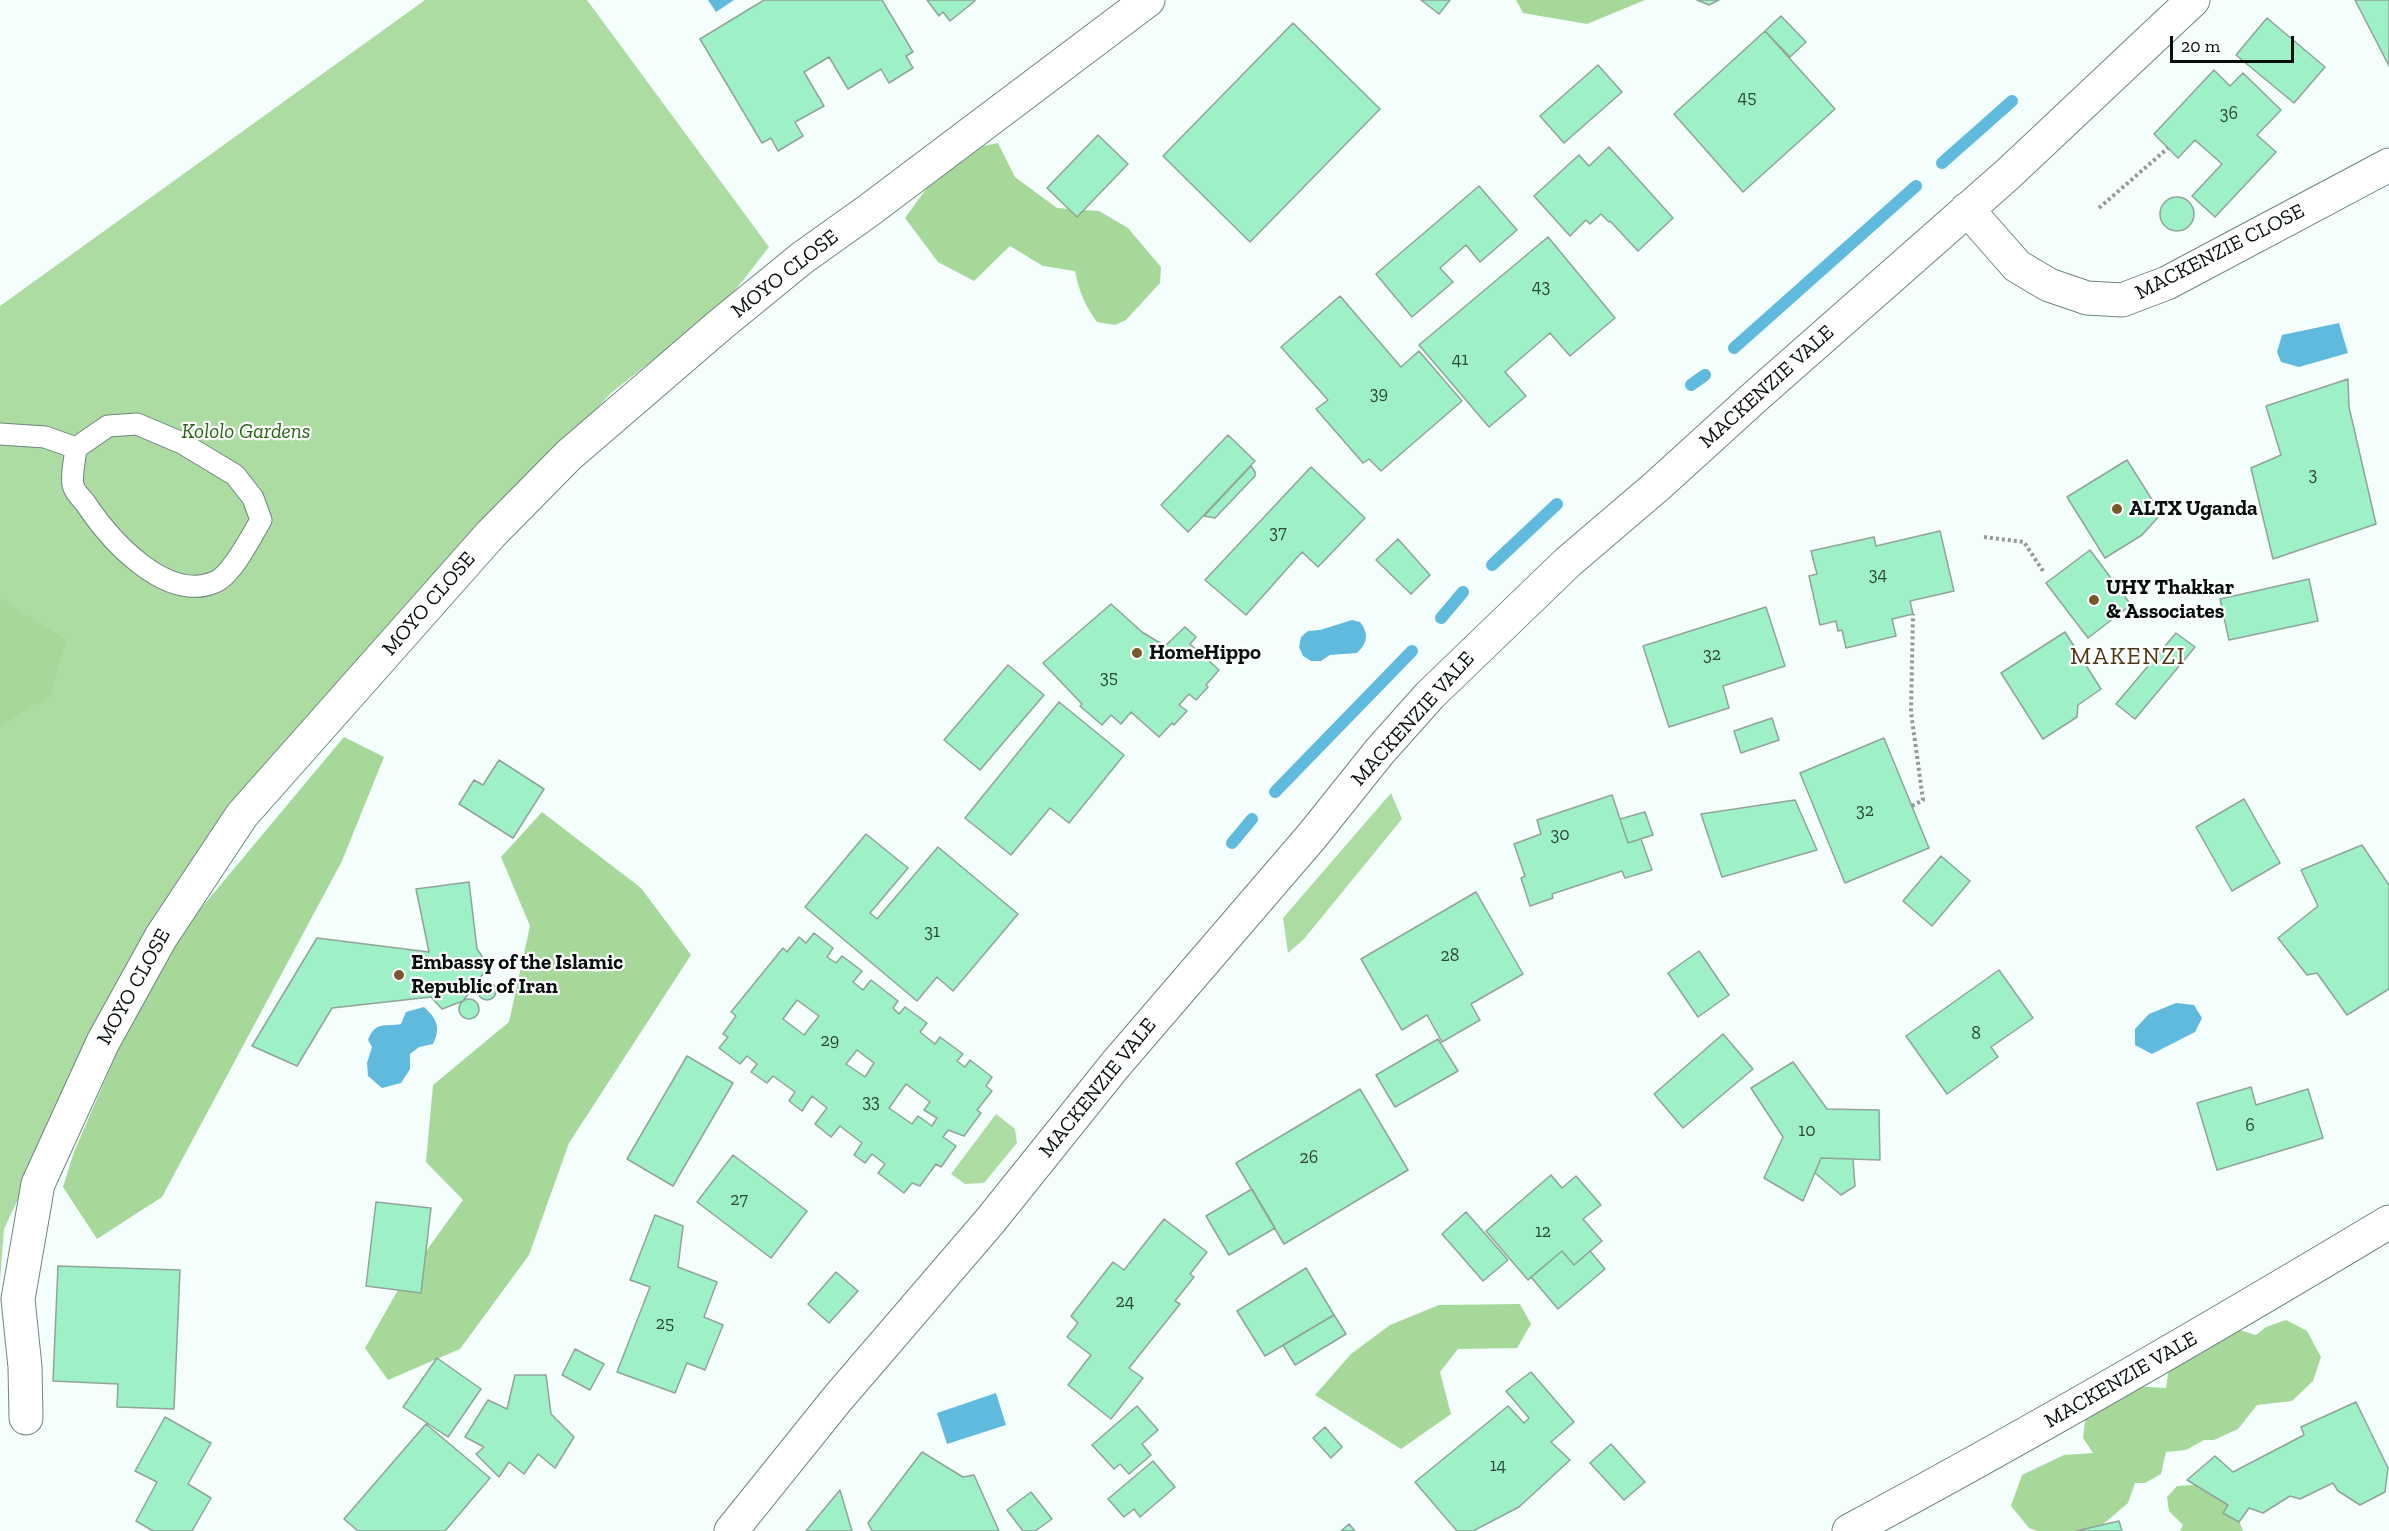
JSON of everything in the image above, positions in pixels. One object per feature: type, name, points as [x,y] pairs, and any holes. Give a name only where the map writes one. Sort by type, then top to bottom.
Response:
[{"type":"street","name":"MOYO CLOSE","points":[[26,1418],[25,1367],[18,1299],[38,1184],[104,1042],[161,937],[242,815],[491,534],[569,455],[802,258],[1148,0]]},
{"type":"street","name":"MACKENZIE VALE","points":[[731,1531],[838,1398],[990,1221],[1116,1064],[1430,695],[1568,562],[1657,486],[1967,208],[2008,174],[2193,0]]},
{"type":"street","name":"MACKENZIE CLOSE","points":[[1967,208],[2017,266],[2049,285],[2088,298],[2122,300],[2167,283],[2389,165]]},
{"type":"street","name":"MACKENZIE VALE","points":[[1849,1531],[1991,1455],[2389,1222]]},
{"type":"lane","points":[[137,424],[182,443],[235,475],[253,498],[261,520],[239,559],[216,582],[199,586],[180,586],[141,564],[118,545],[97,521],[73,485],[76,448],[108,426],[137,424]]},
{"type":"lane","points":[[0,434],[45,437],[76,448]]},
{"type":"path","points":[[2099,208],[2168,148]]},
{"type":"path","points":[[1984,537],[2024,542],[2043,571]]},
{"type":"path","points":[[1912,806],[1923,800],[1911,712],[1913,614]]},
{"type":"green space","name":"Kololo Gardens","points":[[425,0],[587,0],[769,247],[726,302],[611,393],[280,760],[127,967],[4,1229],[0,1281],[0,306]]},
{"type":"green space","points":[[1516,0],[1645,0],[1587,24],[1523,13]]},
{"type":"green space","points":[[998,143],[1015,177],[1057,208],[1099,211],[1128,228],[1161,267],[1160,283],[1126,320],[1115,325],[1097,322],[1083,298],[1075,271],[1043,266],[1010,246],[974,281],[938,262],[905,218],[953,152]]},
{"type":"green space","points":[[0,598],[66,640],[51,695],[0,726]]},
{"type":"green space","points":[[344,737],[384,757],[342,861],[162,1197],[97,1239],[63,1187],[74,1152],[156,962]]},
{"type":"green space","points":[[1391,793],[1402,819],[1304,939],[1288,953],[1283,918]]},
{"type":"green space","points":[[542,812],[641,888],[691,955],[569,1143],[529,1255],[460,1349],[388,1380],[365,1348],[398,1290],[463,1200],[426,1162],[433,1085],[509,1022],[530,926],[501,857]]},
{"type":"green space","points":[[996,1114],[1015,1129],[1017,1143],[984,1183],[965,1184],[951,1174]]},
{"type":"green space","points":[[1520,1304],[1531,1324],[1517,1348],[1458,1349],[1440,1372],[1451,1414],[1401,1449],[1315,1395],[1351,1354],[1390,1325],[1439,1305]]},
{"type":"green space","points":[[2286,1320],[2307,1331],[2321,1357],[2313,1381],[2292,1401],[2257,1405],[2238,1429],[2214,1440],[2204,1440],[2186,1450],[2166,1452],[2161,1474],[2145,1483],[2135,1483],[2128,1503],[2095,1531],[2037,1531],[2029,1528],[2011,1506],[2022,1475],[2064,1455],[2093,1453],[2083,1438],[2087,1404],[2110,1385],[2166,1388],[2171,1354],[2229,1327],[2256,1335],[2266,1327]]},
{"type":"green space","points":[[2207,1484],[2235,1510],[2243,1531],[2180,1531],[2183,1525],[2169,1511],[2167,1497],[2177,1486]]},
{"type":"water","points":[[708,0],[734,0],[716,12]]},
{"type":"water","points":[[2339,323],[2348,353],[2299,367],[2281,362],[2277,352],[2282,335]]},
{"type":"water","points":[[1352,620],[1360,622],[1366,634],[1365,642],[1357,653],[1330,655],[1321,661],[1311,661],[1303,656],[1299,647],[1301,637],[1308,631],[1320,630]]},
{"type":"water","points":[[2176,1003],[2194,1005],[2202,1018],[2195,1032],[2152,1054],[2135,1045],[2135,1029],[2149,1014]]},
{"type":"water","points":[[424,1007],[432,1016],[437,1028],[433,1044],[419,1047],[410,1054],[410,1069],[401,1083],[382,1088],[368,1076],[367,1063],[372,1047],[368,1040],[371,1034],[377,1027],[401,1024],[406,1012]]},
{"type":"water","points":[[996,1393],[1006,1425],[947,1444],[937,1413]]},
{"type":"building","points":[[764,0],[882,0],[913,52],[906,56],[913,68],[889,83],[881,69],[848,89],[829,57],[804,72],[824,106],[795,122],[803,136],[778,151],[771,138],[762,143],[700,39]]},
{"type":"building","points":[[927,0],[975,1],[950,21],[943,12],[939,16]]},
{"type":"building","points":[[1421,0],[1450,0],[1439,14]]},
{"type":"building","points":[[1697,0],[1719,0],[1709,5]]},
{"type":"building","points":[[2355,0],[2389,0],[2389,66]]},
{"type":"building","points":[[1781,16],[1806,42],[1790,57],[1765,31]]},
{"type":"building","points":[[2267,18],[2325,67],[2294,103],[2236,55]]},
{"type":"building","points":[[1293,23],[1380,109],[1250,242],[1163,156]]},
{"type":"building","points":[[1765,31],[1835,109],[1743,192],[1674,114]]},
{"type":"building","points":[[1598,65],[1622,92],[1564,143],[1540,116]]},
{"type":"building","points":[[2214,70],[2230,86],[2243,73],[2281,110],[2257,135],[2276,152],[2215,217],[2192,196],[2222,164],[2195,140],[2178,158],[2154,134]]},
{"type":"building","points":[[1098,135],[1128,164],[1077,217],[1047,188]]},
{"type":"building","points":[[1609,147],[1673,218],[1638,251],[1601,214],[1590,224],[1586,220],[1570,236],[1534,196],[1579,155],[1589,166]]},
{"type":"building","points":[[1479,186],[1517,230],[1480,262],[1466,245],[1440,268],[1453,282],[1412,317],[1376,274]]},
{"type":"building","points":[[2177,197],[2189,202],[2194,214],[2189,226],[2177,231],[2165,226],[2160,214],[2165,202]]},
{"type":"building","points":[[1548,237],[1615,318],[1570,356],[1550,333],[1505,372],[1526,396],[1489,427],[1419,345]]},
{"type":"building","points":[[1340,296],[1401,367],[1419,351],[1462,401],[1381,471],[1369,459],[1363,463],[1316,409],[1328,400],[1281,347]]},
{"type":"building","points":[[2348,379],[2349,407],[2376,524],[2273,559],[2251,468],[2281,455],[2266,406]]},
{"type":"building","points":[[1228,435],[1255,461],[1188,532],[1161,505]]},
{"type":"building","points":[[2127,460],[2161,514],[2142,535],[2105,558],[2067,497]]},
{"type":"building","points":[[1251,466],[1255,476],[1215,518],[1204,516]]},
{"type":"building","points":[[1311,467],[1365,518],[1318,567],[1302,552],[1246,615],[1205,580]]},
{"type":"building","points":[[1940,531],[1954,591],[1910,601],[1913,614],[1892,619],[1896,636],[1846,648],[1842,630],[1838,631],[1836,621],[1820,625],[1809,576],[1817,574],[1811,551],[1874,537],[1876,546]]},
{"type":"building","points":[[1398,539],[1430,575],[1411,594],[1376,560]]},
{"type":"building","points":[[2090,550],[2131,605],[2088,638],[2046,583]]},
{"type":"building","points":[[2309,579],[2318,621],[2229,640],[2220,599]]},
{"type":"building","points":[[1111,604],[1142,632],[1165,646],[1185,627],[1196,637],[1190,644],[1219,670],[1196,700],[1189,694],[1179,705],[1187,711],[1159,737],[1131,712],[1121,724],[1111,715],[1102,725],[1080,706],[1082,704],[1043,663]]},
{"type":"building","points":[[1766,607],[1785,666],[1723,686],[1729,708],[1669,727],[1643,646]]},
{"type":"building","points":[[2065,632],[2101,689],[2078,705],[2077,717],[2043,739],[2001,673]]},
{"type":"building","points":[[2176,633],[2195,647],[2135,719],[2116,704]]},
{"type":"building","points":[[1008,665],[1044,695],[980,770],[944,740]]},
{"type":"building","points":[[1059,702],[1124,755],[1069,823],[1050,808],[1011,855],[965,818]]},
{"type":"building","points":[[1772,718],[1779,740],[1741,753],[1734,731]]},
{"type":"building","points":[[1884,738],[1929,848],[1845,883],[1800,773]]},
{"type":"building","points":[[499,760],[544,789],[513,838],[459,804],[474,780],[483,785]]},
{"type":"building","points":[[1612,795],[1628,843],[1641,839],[1652,870],[1625,878],[1622,871],[1552,894],[1553,898],[1530,906],[1521,878],[1525,876],[1514,844],[1541,834],[1537,820]]},
{"type":"building","points":[[2244,799],[2280,863],[2232,891],[2196,827]]},
{"type":"building","points":[[1795,800],[1817,850],[1722,877],[1701,814]]},
{"type":"building","points":[[1645,812],[1653,835],[1628,843],[1620,819]]},
{"type":"building","points":[[866,834],[908,868],[870,913],[877,919],[938,847],[1018,914],[953,991],[937,977],[917,1001],[805,907]]},
{"type":"building","points":[[2362,845],[2389,885],[2389,989],[2347,1015],[2317,973],[2307,975],[2278,938],[2318,906],[2301,870]]},
{"type":"building","points":[[1941,856],[1970,881],[1932,926],[1903,901]]},
{"type":"building","points":[[469,882],[477,949],[489,966],[463,1001],[442,1009],[431,997],[332,1008],[297,1066],[252,1046],[317,938],[429,952],[416,889]]},
{"type":"building","points":[[1476,892],[1523,974],[1471,1004],[1480,1020],[1442,1042],[1427,1015],[1402,1030],[1361,959]]},
{"type":"building","points":[[814,933],[833,948],[827,957],[836,963],[842,956],[862,971],[853,982],[863,990],[871,980],[898,1001],[893,1008],[899,1014],[905,1007],[927,1023],[920,1032],[935,1044],[940,1037],[963,1054],[957,1061],[965,1067],[970,1060],[992,1077],[986,1086],[992,1091],[977,1110],[981,1113],[964,1136],[948,1130],[943,1137],[956,1146],[941,1167],[936,1164],[920,1186],[912,1183],[904,1193],[878,1173],[885,1164],[872,1154],[865,1163],[854,1155],[862,1143],[840,1126],[831,1137],[815,1124],[827,1108],[812,1096],[802,1111],[789,1101],[795,1092],[773,1076],[767,1083],[751,1072],[757,1064],[747,1056],[740,1064],[719,1048],[728,1037],[723,1034],[736,1016],[731,1012],[783,948],[787,952],[799,937],[806,943]],"holes":[[[797,1000],[819,1016],[804,1035],[783,1019]],[[857,1050],[874,1063],[865,1077],[846,1064]],[[906,1084],[930,1102],[924,1110],[937,1118],[932,1126],[918,1116],[912,1124],[889,1108]]]},
{"type":"building","points":[[1699,951],[1729,995],[1698,1017],[1668,973]]},
{"type":"building","points":[[1999,970],[2033,1018],[1991,1047],[1998,1057],[1947,1094],[1906,1036]]},
{"type":"building","points":[[483,982],[491,982],[496,987],[494,998],[483,1000],[478,995],[478,987]]},
{"type":"building","points":[[469,999],[476,1002],[479,1009],[476,1016],[469,1019],[462,1016],[459,1009],[462,1002]]},
{"type":"building","points":[[1723,1034],[1753,1069],[1683,1128],[1654,1094]]},
{"type":"building","points":[[1438,1039],[1458,1071],[1395,1107],[1376,1075]]},
{"type":"building","points":[[687,1056],[733,1083],[673,1186],[627,1159]]},
{"type":"building","points":[[1793,1062],[1827,1109],[1879,1110],[1880,1160],[1821,1158],[1803,1201],[1764,1178],[1783,1137],[1751,1088]]},
{"type":"building","points":[[2251,1087],[2256,1105],[2308,1089],[2323,1138],[2217,1170],[2197,1103]]},
{"type":"building","points":[[1360,1089],[1408,1170],[1284,1244],[1236,1163]]},
{"type":"building","points":[[733,1155],[807,1211],[771,1258],[697,1202]]},
{"type":"building","points":[[1821,1158],[1853,1159],[1855,1186],[1841,1195],[1815,1173]]},
{"type":"building","points":[[1551,1175],[1562,1188],[1576,1176],[1601,1205],[1583,1219],[1602,1241],[1574,1265],[1562,1251],[1528,1280],[1486,1231]]},
{"type":"building","points":[[1252,1189],[1275,1228],[1229,1255],[1206,1216]]},
{"type":"building","points":[[376,1202],[431,1208],[421,1293],[366,1286]]},
{"type":"building","points":[[1466,1212],[1508,1260],[1483,1281],[1442,1234]]},
{"type":"building","points":[[655,1215],[683,1226],[678,1267],[717,1282],[704,1317],[723,1325],[705,1370],[687,1363],[675,1393],[617,1372],[650,1287],[630,1280]]},
{"type":"building","points":[[1164,1219],[1207,1252],[1190,1274],[1194,1277],[1175,1301],[1180,1304],[1129,1368],[1143,1378],[1111,1419],[1068,1385],[1091,1355],[1067,1337],[1078,1323],[1071,1316],[1113,1262],[1124,1270]]},
{"type":"building","points":[[1562,1251],[1574,1265],[1590,1251],[1605,1269],[1558,1309],[1531,1277]]},
{"type":"building","points":[[58,1266],[180,1270],[174,1409],[117,1407],[118,1384],[53,1381]]},
{"type":"building","points":[[1306,1268],[1334,1315],[1265,1356],[1237,1311]]},
{"type":"building","points":[[836,1272],[858,1291],[829,1323],[808,1304]]},
{"type":"building","points":[[1334,1315],[1346,1334],[1295,1365],[1283,1345]]},
{"type":"building","points":[[575,1349],[604,1364],[590,1390],[562,1375]]},
{"type":"building","points":[[437,1358],[481,1389],[448,1437],[403,1407]]},
{"type":"building","points":[[1531,1372],[1574,1422],[1551,1442],[1570,1460],[1519,1507],[1473,1531],[1457,1531],[1415,1482],[1508,1406],[1524,1423],[1529,1418],[1506,1391]]},
{"type":"building","points":[[515,1375],[546,1375],[551,1414],[574,1437],[555,1468],[538,1454],[524,1474],[509,1462],[499,1477],[476,1454],[484,1447],[465,1437],[488,1400],[507,1409]]},
{"type":"building","points":[[2356,1402],[2388,1468],[2385,1492],[2360,1505],[2338,1491],[2333,1483],[2300,1499],[2290,1496],[2263,1513],[2249,1508],[2239,1522],[2223,1513],[2228,1505],[2187,1480],[2215,1456],[2233,1472],[2304,1435],[2301,1427]]},
{"type":"building","points":[[1137,1406],[1158,1430],[1142,1444],[1151,1455],[1129,1474],[1120,1464],[1114,1469],[1092,1445]]},
{"type":"building","points":[[165,1417],[211,1443],[188,1484],[211,1498],[192,1531],[153,1531],[136,1521],[157,1482],[135,1471]]},
{"type":"building","points":[[426,1424],[490,1478],[445,1531],[358,1531],[344,1519]]},
{"type":"building","points":[[1325,1427],[1342,1447],[1331,1458],[1313,1438]]},
{"type":"building","points":[[1611,1444],[1645,1482],[1624,1500],[1590,1463]]},
{"type":"building","points":[[922,1452],[963,1477],[974,1475],[999,1531],[872,1531],[868,1523]]},
{"type":"building","points":[[1153,1461],[1175,1487],[1140,1517],[1134,1509],[1124,1517],[1108,1499]]},
{"type":"building","points":[[840,1490],[852,1531],[806,1531]]},
{"type":"building","points":[[1031,1492],[1052,1519],[1035,1531],[1023,1531],[1007,1510]]},
{"type":"building","points":[[2119,1521],[2122,1531],[2076,1531]]},
{"type":"building","points":[[1349,1524],[1355,1531],[1341,1531]]},
{"type":"waterway","points":[[1942,163],[2012,101]]},
{"type":"waterway","points":[[1734,348],[1916,186]]},
{"type":"waterway","points":[[1691,385],[1705,375]]},
{"type":"waterway","points":[[1492,565],[1557,504]]},
{"type":"waterway","points":[[1441,618],[1463,592]]},
{"type":"waterway","points":[[1275,792],[1412,651]]},
{"type":"waterway","points":[[1232,843],[1252,819]]},
{"type":"place","name":"ALTX Uganda","points":[[2117,509]]},
{"type":"place","name":"UHY Thakkar & Associates","points":[[2094,600]]},
{"type":"place","name":"HomeHippo","points":[[1137,653]]},
{"type":"place","name":"Embassy of the Islamic Republic of Iran","points":[[399,975]]},
{"type":"district","name":"MAKENZI","points":[[2128,657]]}]
